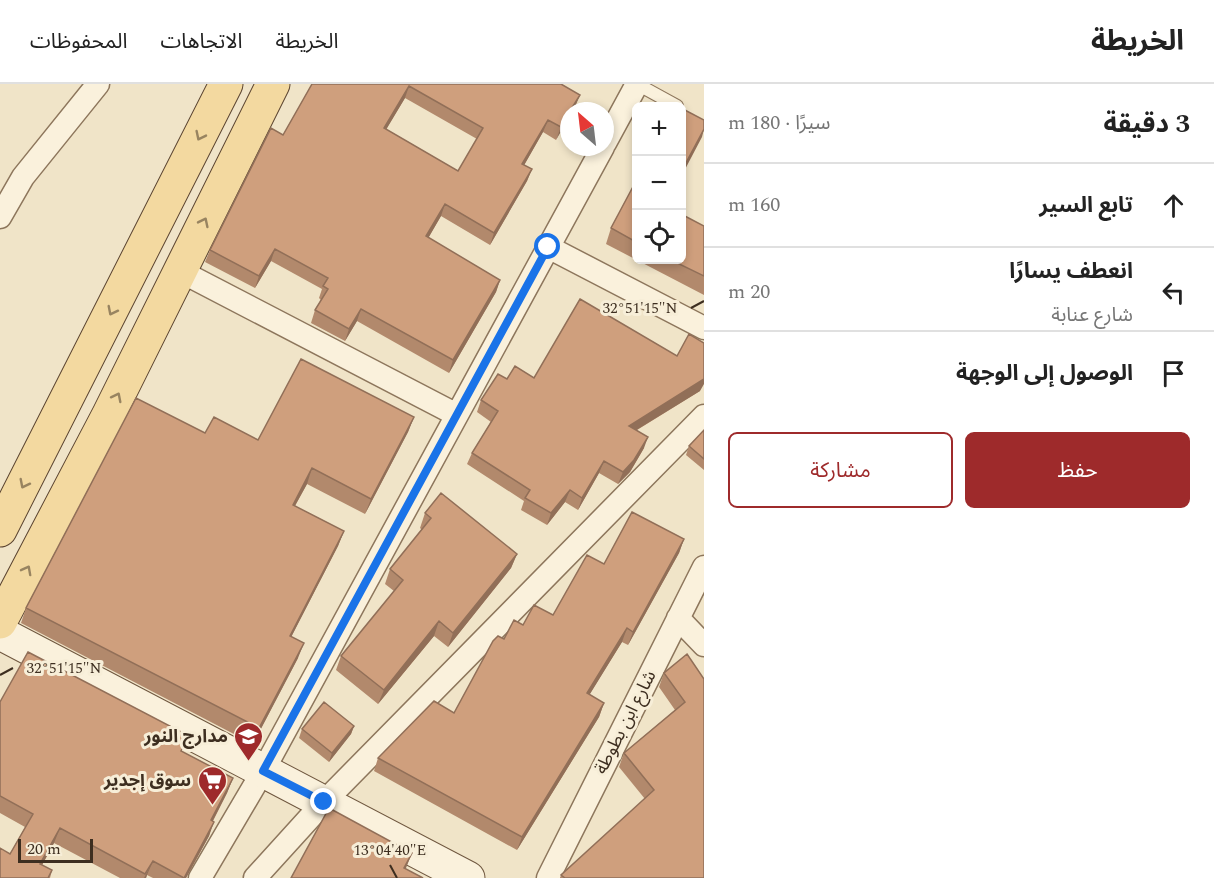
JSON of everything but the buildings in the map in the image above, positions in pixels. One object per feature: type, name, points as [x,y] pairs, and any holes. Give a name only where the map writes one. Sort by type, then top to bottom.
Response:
[{"type":"main road","points":[[0,530],[226,84]]},
{"type":"main road","points":[[0,622],[273,84]]},
{"type":"street","points":[[0,216],[23,177],[98,84]]},
{"type":"street","points":[[614,126],[637,84]]},
{"type":"street","points":[[200,878],[263,771],[598,156]]},
{"type":"street","points":[[548,247],[704,328]]},
{"type":"street","points":[[180,271],[457,415]]},
{"type":"street","points":[[255,878],[324,802],[704,416]]},
{"type":"street","name":"شارع ابن بطوطة","points":[[548,878],[704,567]]},
{"type":"street","points":[[678,618],[704,645]]},
{"type":"street","points":[[0,633],[468,878]]},
{"type":"lane","points":[[637,84],[670,102]]},
{"type":"place","name":"مدارج النور","points":[[249,762]]},
{"type":"place","name":"سوق إجدير","points":[[212,806]]},
{"type":"route","points":[[324,802],[263,771],[548,247]]}]
